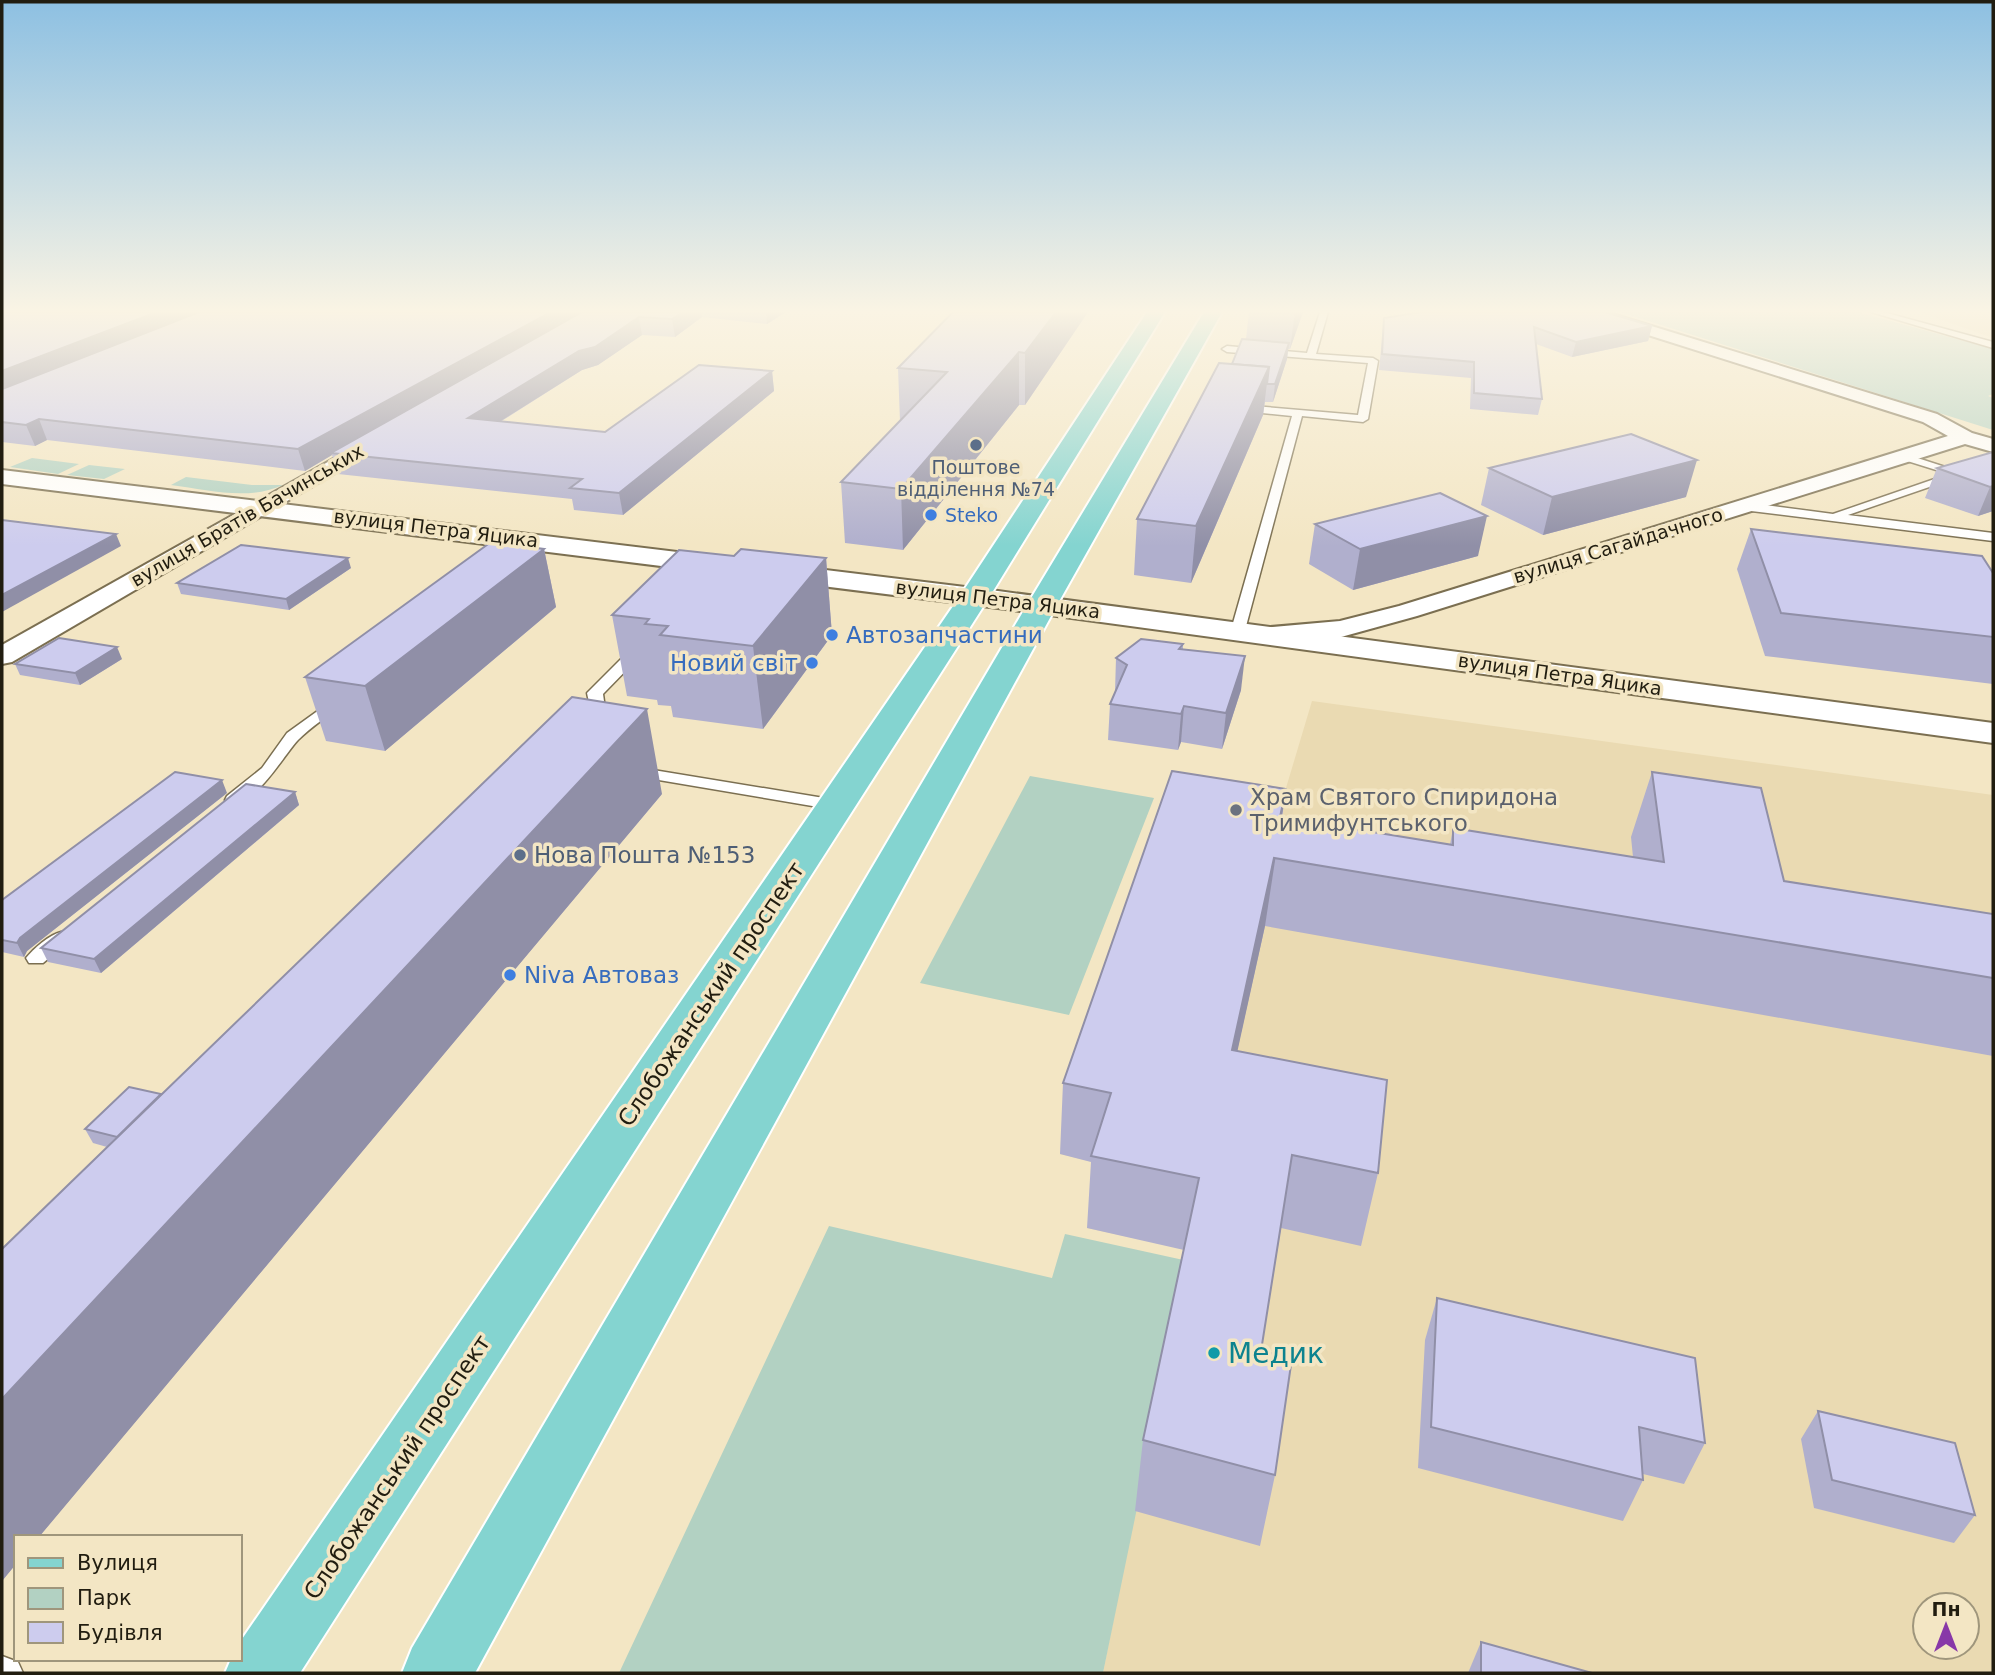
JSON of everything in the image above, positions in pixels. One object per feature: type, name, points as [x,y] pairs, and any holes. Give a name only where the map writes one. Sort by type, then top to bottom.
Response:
[{"type":"main road","name":"Слобожанський проспект","points":[[260,1673],[975,596],[1106,390]]},
{"type":"main road","points":[[437,1673],[1042,605],[1181,390]]},
{"type":"street","points":[[1841,390],[1930,418],[1965,437],[1993,446]]},
{"type":"street","name":"вулиця Братів Бачинських","points":[[2,656],[393,431]]},
{"type":"street","name":"вулиця Сагайдачного","points":[[1253,632],[1341,629],[1408,611],[1965,437]]},
{"type":"street","name":"вулиця Петра Яцика","points":[[2,477],[544,541],[716,574],[975,596],[1993,733]]},
{"type":"lane","points":[[1224,406],[1363,419],[1368,390]]},
{"type":"lane","points":[[1253,632],[1298,413]]},
{"type":"lane","points":[[1831,517],[1961,474],[1905,457]]},
{"type":"lane","points":[[1743,506],[1993,537]]},
{"type":"lane","points":[[522,558],[544,541]]},
{"type":"lane","points":[[592,737],[600,728],[595,693],[651,638]]},
{"type":"lane","points":[[215,814],[268,771],[293,736],[348,694]]},
{"type":"lane","points":[[614,769],[836,805]]},
{"type":"lane","points":[[36,958],[78,924]]},
{"type":"lane","points":[[2,1672],[7,1673]]},
{"type":"shaded area","points":[[1312,701],[1993,795],[1993,1673],[1103,1673],[1135,1511],[1201,1210],[1162,1202],[1152,1242],[1087,1228],[1106,1165],[1060,1154],[1187,773],[1286,788]]},
{"type":"green space","points":[[1867,390],[1993,390],[1993,394],[1988,396],[1993,398],[1993,430]]},
{"type":"green space","points":[[32,458],[79,464],[58,474],[10,467]]},
{"type":"green space","points":[[89,465],[125,469],[104,479],[67,475]]},
{"type":"green space","points":[[186,477],[252,485],[283,485],[270,490],[242,493],[171,485]]},
{"type":"green space","points":[[1030,776],[1154,798],[1069,1015],[920,983]]},
{"type":"green space","points":[[829,1226],[1052,1278],[1065,1234],[1188,1261],[1103,1673],[619,1673]]},
{"type":"building","points":[[2,390],[407,390],[298,449],[39,419],[26,425],[2,422]]},
{"type":"building","points":[[443,390],[514,390],[468,418],[605,432],[664,390],[748,390],[619,493],[570,488],[582,479],[331,453]]},
{"type":"building","points":[[929,390],[986,390],[901,489],[841,482]]},
{"type":"building","points":[[1205,390],[1258,390],[1196,526],[1137,519]]},
{"type":"building","points":[[1474,390],[1541,390],[1542,399],[1474,393]]},
{"type":"building","points":[[1631,434],[1697,460],[1552,497],[1489,468]]},
{"type":"building","points":[[1993,452],[1993,486],[1990,487],[1937,468]]},
{"type":"building","points":[[1440,493],[1487,516],[1360,549],[1315,524]]},
{"type":"building","points":[[2,520],[116,534],[2,595]]},
{"type":"building","points":[[1751,529],[1982,556],[1993,573],[1993,637],[1781,613]]},
{"type":"building","points":[[491,542],[544,549],[365,686],[305,677]]},
{"type":"building","points":[[241,545],[348,558],[286,599],[177,583]]},
{"type":"building","points":[[741,549],[826,558],[753,646],[660,635],[668,626],[645,624],[649,619],[612,615],[679,550],[734,556]]},
{"type":"building","points":[[59,638],[117,647],[75,673],[15,664]]},
{"type":"building","points":[[1141,639],[1183,644],[1179,649],[1245,656],[1226,713],[1184,706],[1181,714],[1110,704],[1127,665],[1116,658]]},
{"type":"building","points":[[572,697],[647,709],[2,1399],[2,1249]]},
{"type":"building","points":[[1172,771],[1286,789],[1280,817],[1453,845],[1453,828],[1664,862],[1652,772],[1761,788],[1784,881],[1993,914],[1993,978],[1274,858],[1232,1050],[1387,1080],[1378,1173],[1292,1155],[1261,1351],[1292,1358],[1275,1475],[1143,1440],[1199,1178],[1091,1156],[1111,1093],[1063,1083]]},
{"type":"building","points":[[175,772],[222,780],[17,943],[2,940],[2,900]]},
{"type":"building","points":[[246,784],[295,792],[94,959],[41,948]]},
{"type":"building","points":[[129,1087],[161,1094],[117,1137],[85,1129]]},
{"type":"building","points":[[1437,1298],[1695,1358],[1705,1443],[1639,1427],[1643,1480],[1431,1427]]},
{"type":"building","points":[[1818,1411],[1955,1443],[1975,1515],[1832,1480]]},
{"type":"building","points":[[1481,1642],[1592,1673],[1481,1673]]},
{"type":"place","name":"Поштове відділення №74","points":[[976,445]]},
{"type":"place","name":"Steko","points":[[931,515]]},
{"type":"place","name":"Автозапчастини","points":[[832,635]]},
{"type":"place","name":"Новий світ","points":[[812,663]]},
{"type":"place","name":"Храм Святого Спиридона Тримифунтського","points":[[1236,810]]},
{"type":"place","name":"Нова Пошта №153","points":[[520,855]]},
{"type":"place","name":"Niva Автоваз","points":[[510,975]]},
{"type":"place","name":"Медик","points":[[1214,1353]]}]
